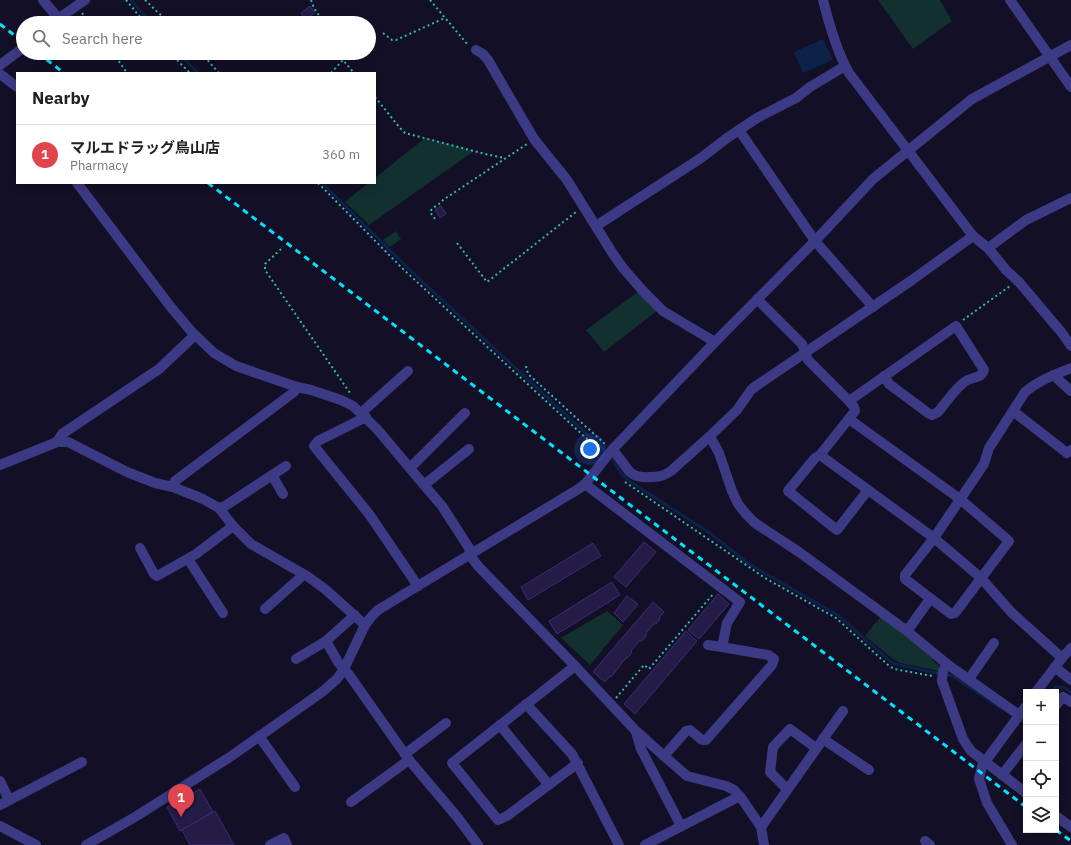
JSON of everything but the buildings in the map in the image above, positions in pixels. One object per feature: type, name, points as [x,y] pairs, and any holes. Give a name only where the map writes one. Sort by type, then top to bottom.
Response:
[{"type":"street","points":[[43,0],[53,16]]},
{"type":"street","points":[[61,16],[85,0]]},
{"type":"street","points":[[823,0],[829,24],[845,66],[973,236],[988,248],[1006,270],[1020,283],[1071,346]]},
{"type":"street","points":[[1010,0],[1071,87]]},
{"type":"street","points":[[86,845],[135,817],[230,757],[322,692],[337,679],[344,669],[365,625],[378,610],[585,484],[609,454],[873,179],[972,99],[1071,46]]},
{"type":"street","points":[[476,50],[483,54],[488,60],[534,140],[567,180],[613,254],[624,268],[663,311],[715,342]]},
{"type":"street","points":[[0,64],[16,53]]},
{"type":"street","points":[[596,226],[701,158],[738,130],[757,118],[796,98],[810,87],[845,66]]},
{"type":"street","points":[[0,74],[16,86]]},
{"type":"street","points":[[738,130],[815,241],[873,307]]},
{"type":"street","points":[[78,184],[170,306],[195,335],[214,352],[236,366],[297,387],[330,396],[348,404],[363,415],[424,484],[446,512],[469,548],[470,555],[478,566],[635,730],[664,756],[687,776],[726,786],[734,790],[740,796],[761,827],[764,845]]},
{"type":"street","points":[[988,248],[1026,220],[1071,198]]},
{"type":"street","points":[[609,454],[619,456],[631,474],[642,478],[665,475],[709,437],[737,410],[751,390],[756,386],[873,307],[973,236]]},
{"type":"street","points":[[757,299],[802,344],[808,360],[849,400],[855,411],[820,455],[815,458],[788,491],[838,530],[868,490]]},
{"type":"street","points":[[849,400],[956,326],[984,370],[983,374],[980,376],[964,383],[938,412],[932,414],[928,413],[889,384],[884,376]]},
{"type":"street","points":[[57,442],[62,434],[159,369],[195,335]]},
{"type":"street","points":[[849,419],[960,499],[1009,541],[955,613],[951,614],[906,579],[905,575],[934,538],[960,499],[984,464],[989,448],[1025,392],[1033,385],[1071,368]]},
{"type":"street","points":[[408,371],[363,415],[318,441],[314,446],[369,514],[418,586]]},
{"type":"street","points":[[1053,375],[1071,391]]},
{"type":"street","points":[[173,487],[175,481],[294,392],[297,387]]},
{"type":"street","points":[[1013,411],[1067,453],[1071,450]]},
{"type":"street","points":[[410,468],[465,413]]},
{"type":"street","points":[[709,437],[719,453],[738,504],[755,523],[799,552],[907,631],[948,664],[1019,715]]},
{"type":"street","points":[[0,465],[57,442],[68,442],[127,472],[155,483],[173,487],[203,499],[219,508],[233,526],[251,544],[303,574],[325,589],[365,625]]},
{"type":"street","points":[[424,484],[469,449]]},
{"type":"street","points":[[820,455],[934,538],[981,578],[1012,613],[1062,658]]},
{"type":"street","points":[[219,508],[225,506],[286,466]]},
{"type":"street","points":[[272,476],[283,494]]},
{"type":"street","points":[[585,484],[740,602],[727,623],[722,647]]},
{"type":"street","points":[[140,548],[154,574],[157,576],[210,545],[233,526]]},
{"type":"street","points":[[188,559],[222,612]]},
{"type":"street","points":[[265,608],[303,574]]},
{"type":"street","points":[[907,631],[930,599]]},
{"type":"street","points":[[296,659],[326,641],[355,615]]},
{"type":"street","points":[[326,641],[338,662],[407,757],[458,818],[478,845]]},
{"type":"street","points":[[969,679],[994,643]]},
{"type":"street","points":[[664,756],[686,731],[690,730],[702,740],[706,740],[772,665],[774,659],[768,655],[708,645]]},
{"type":"street","points":[[1038,689],[1071,648]]},
{"type":"street","points":[[948,664],[943,671],[942,684],[963,739],[971,751],[1023,791]]},
{"type":"street","points":[[575,666],[452,763],[498,820],[507,816],[578,763]]},
{"type":"street","points":[[1055,667],[1071,680]]},
{"type":"street","points":[[1059,701],[1062,697],[1071,702]]},
{"type":"street","points":[[526,704],[572,754],[620,845]]},
{"type":"street","points":[[1012,845],[987,802],[979,779],[984,762],[1023,710]]},
{"type":"street","points":[[761,827],[843,711]]},
{"type":"street","points":[[352,802],[446,723]]},
{"type":"street","points":[[500,725],[549,785]]},
{"type":"street","points":[[787,789],[770,772],[773,747],[790,729],[816,748]]},
{"type":"street","points":[[635,730],[641,749],[681,826]]},
{"type":"street","points":[[259,736],[295,787]]},
{"type":"street","points":[[823,739],[869,770]]},
{"type":"street","points":[[1002,775],[1023,748]]},
{"type":"street","points":[[0,805],[82,762]]},
{"type":"street","points":[[0,781],[9,800]]},
{"type":"street","points":[[645,845],[740,796]]},
{"type":"street","points":[[1059,818],[1071,828]]},
{"type":"street","points":[[0,826],[36,845]]},
{"type":"street","points":[[270,845],[284,838],[287,845]]},
{"type":"path","points":[[126,0],[139,16]]},
{"type":"path","points":[[145,0],[162,16]]},
{"type":"path","points":[[311,0],[319,16]]},
{"type":"path","points":[[430,0],[467,44],[476,50]]},
{"type":"path","points":[[383,32],[392,40],[396,40],[444,18]]},
{"type":"path","points":[[118,60],[127,72]]},
{"type":"path","points":[[177,60],[189,72]]},
{"type":"path","points":[[207,60],[218,72]]},
{"type":"path","points":[[332,72],[344,60],[353,72]]},
{"type":"path","points":[[376,99],[405,133],[505,158]]},
{"type":"path","points":[[435,219],[430,212],[431,209],[534,140]]},
{"type":"path","points":[[319,184],[402,268],[609,454]]},
{"type":"path","points":[[457,243],[487,282],[583,206]]},
{"type":"path","points":[[281,249],[265,264],[265,270],[350,393],[348,404]]},
{"type":"path","points":[[956,326],[1010,286],[1020,283]]},
{"type":"path","points":[[526,366],[528,374],[609,454]]},
{"type":"path","points":[[621,478],[628,485],[690,525],[765,578],[836,618],[894,669],[942,678]]},
{"type":"path","points":[[615,698],[644,665],[649,670],[718,589]]},
{"type":"green space","points":[[878,0],[940,0],[952,21],[913,49]]},
{"type":"green space","points":[[425,138],[474,151],[369,225],[345,202],[367,184],[376,184],[376,177]]},
{"type":"green space","points":[[396,231],[401,239],[390,247],[383,240]]},
{"type":"green space","points":[[639,291],[658,310],[604,352],[586,330]]},
{"type":"green space","points":[[607,611],[623,625],[590,665],[561,638]]},
{"type":"green space","points":[[881,616],[934,657],[932,659],[936,664],[938,663],[940,671],[900,663],[865,636]]},
{"type":"water","points":[[823,39],[833,60],[803,73],[794,52]]},
{"type":"waterway","points":[[131,0],[145,16]]},
{"type":"waterway","points":[[185,60],[197,72]]},
{"type":"waterway","points":[[323,184],[411,271],[604,450]]},
{"type":"waterway","points":[[613,460],[620,472],[629,481],[710,533],[749,564],[839,616],[890,661],[895,664],[937,673]]},
{"type":"waterway","points":[[946,674],[953,676],[1002,709]]},
{"type":"waterway","points":[[1054,689],[1056,687],[1064,687],[1071,693]]},
{"type":"railway","points":[[0,24],[16,37]]},
{"type":"railway","points":[[47,60],[63,72]]},
{"type":"railway","points":[[209,184],[1023,805]]},
{"type":"railway","points":[[1059,832],[1071,841]]},
{"type":"place","name":"マルエドラッグ鳥山店","points":[[181,817]]}]
